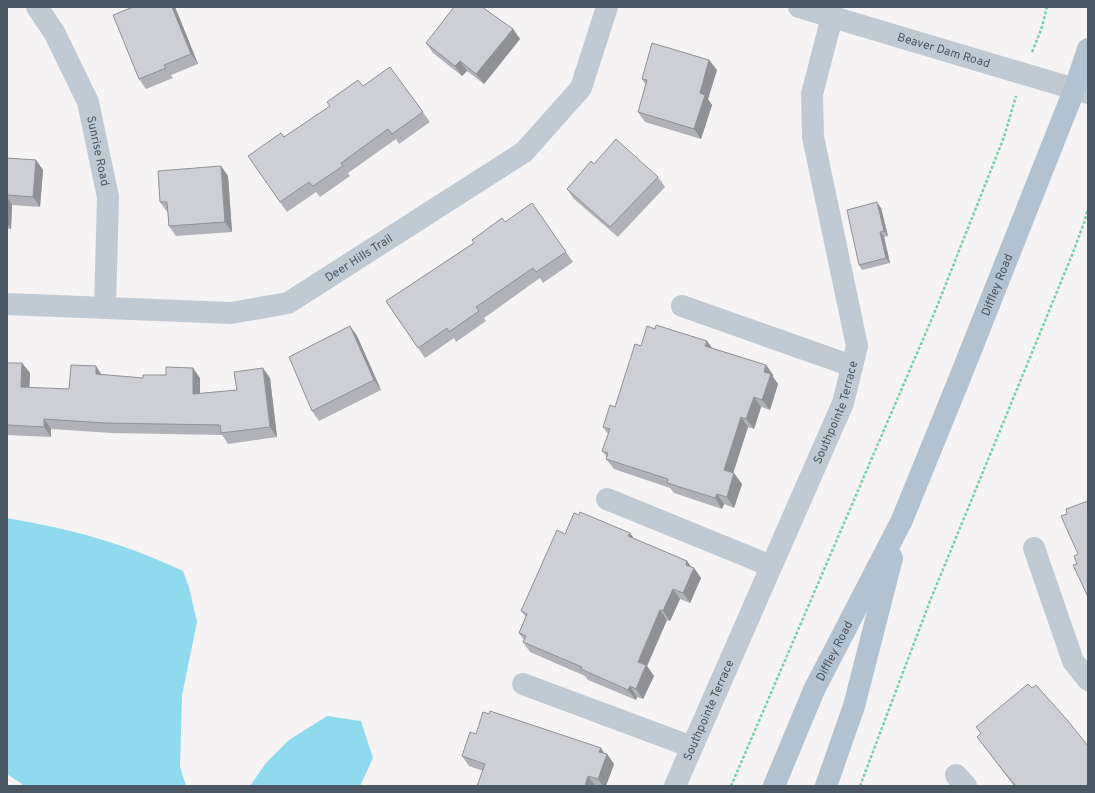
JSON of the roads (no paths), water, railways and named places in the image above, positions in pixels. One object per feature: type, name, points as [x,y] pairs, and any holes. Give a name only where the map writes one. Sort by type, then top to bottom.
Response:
[{"type":"main road","name":"Diffley Road","points":[[774,786],[814,690],[902,520],[961,375],[1082,91],[1088,49]]},
{"type":"main road","name":"Diffley Road","points":[[826,786],[854,706],[902,520]]},
{"type":"street","name":"Sunrise Road","points":[[38,7],[54,32],[88,102],[108,197],[105,308]]},
{"type":"street","name":"Deer Hills Trail","points":[[7,304],[231,314],[288,303],[524,152],[581,88],[607,7]]},
{"type":"street","name":"Beaver Dam Road","points":[[799,7],[1082,91]]},
{"type":"street","name":"Southpointe Terrace","points":[[674,786],[843,403],[857,346],[814,137],[812,94],[832,17]]},
{"type":"street","points":[[682,306],[852,366]]},
{"type":"street","points":[[607,499],[771,566]]},
{"type":"street","points":[[1034,548],[1073,660],[1088,680]]},
{"type":"street","points":[[523,684],[692,747]]},
{"type":"water","points":[[7,518],[91,536],[133,550],[183,571],[189,587],[197,622],[182,695],[180,767],[186,786],[23,786],[7,774]]},
{"type":"water","points":[[327,716],[361,721],[373,758],[360,786],[250,786],[266,763],[289,740]]}]
